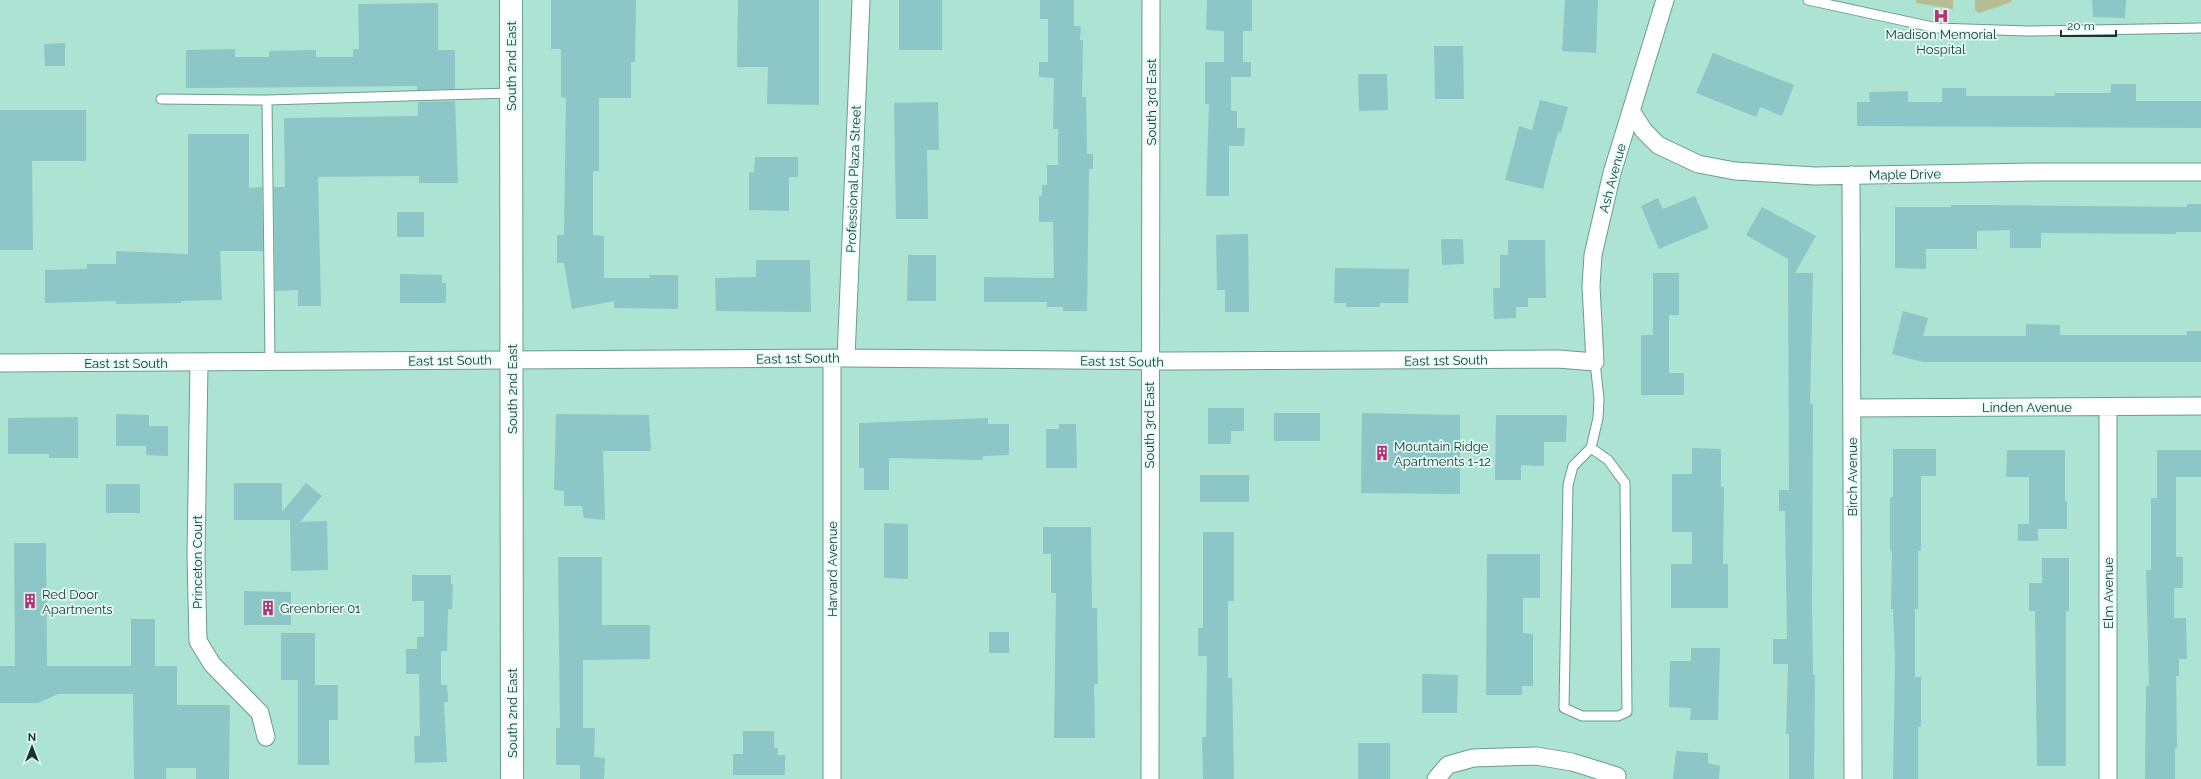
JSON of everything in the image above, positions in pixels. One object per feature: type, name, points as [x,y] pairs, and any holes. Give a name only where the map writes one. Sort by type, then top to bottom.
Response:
[{"type":"main road","name":"South 2nd East","points":[[511,0],[512,779]]},
{"type":"street","name":"Professional Plaza Street","points":[[839,358],[861,0]]},
{"type":"street","name":"South 3rd East","points":[[1150,779],[1151,0]]},
{"type":"street","name":"Ash Avenue","points":[[1595,362],[1591,286],[1593,255],[1612,173],[1665,0]]},
{"type":"street","name":"Maple Drive","points":[[1631,111],[1644,131],[1658,145],[1698,164],[1735,171],[1815,176],[2040,172],[2201,172]]},
{"type":"street","name":"Birch Avenue","points":[[1851,175],[1853,779]]},
{"type":"street","name":"East 1st South","points":[[0,363],[839,358],[1150,361],[1558,359],[1595,362]]},
{"type":"street","name":"Harvard Avenue","points":[[832,779],[839,358]]},
{"type":"street","name":"Princeton Court","points":[[199,362],[196,556],[198,641],[212,664],[260,713],[266,737]]},
{"type":"street","name":"Linden Avenue","points":[[1852,408],[2201,406]]},
{"type":"street","name":"Elm Avenue","points":[[2108,407],[2108,779]]},
{"type":"street","points":[[1436,779],[1448,765],[1473,758],[1536,756],[1572,762],[1616,776]]},
{"type":"lane","points":[[1808,0],[1937,28],[2027,31],[2201,28]]},
{"type":"lane","points":[[162,99],[267,100],[511,94]]},
{"type":"lane","points":[[267,100],[270,362]]},
{"type":"lane","points":[[1591,448],[1608,460],[1624,483],[1626,712],[1618,716],[1582,716],[1564,708],[1568,485],[1573,466],[1591,448],[1598,418],[1599,398],[1595,362]]},
{"type":"green space","points":[[1916,0],[1953,0],[1953,9],[1916,3]]},
{"type":"green space","points":[[1975,0],[2011,0],[2012,2],[1979,13],[1975,10]]},
{"type":"building","points":[[551,0],[636,0],[635,62],[631,62],[631,98],[599,98],[599,171],[593,171],[593,235],[604,236],[604,278],[649,278],[649,275],[678,275],[678,309],[614,308],[614,301],[572,309],[564,263],[557,263],[557,235],[564,235],[566,98],[561,97],[561,49],[551,49]]},
{"type":"building","points":[[738,0],[819,0],[819,105],[767,104],[768,67],[737,67]]},
{"type":"building","points":[[899,0],[942,0],[942,50],[899,50]]},
{"type":"building","points":[[1040,0],[1074,0],[1074,26],[1081,26],[1080,40],[1083,40],[1082,97],[1086,97],[1087,154],[1093,154],[1093,169],[1089,169],[1087,311],[1063,311],[1063,307],[1047,307],[1047,302],[984,302],[984,277],[1054,278],[1053,222],[1039,222],[1039,196],[1042,196],[1042,185],[1047,185],[1047,165],[1058,165],[1058,129],[1053,129],[1054,78],[1039,77],[1039,62],[1048,62],[1048,19],[1040,19]]},
{"type":"building","points":[[1207,0],[1252,0],[1252,31],[1243,31],[1243,62],[1251,62],[1251,77],[1231,77],[1231,111],[1237,111],[1237,128],[1245,128],[1244,146],[1229,146],[1229,196],[1206,196],[1209,104],[1205,104],[1205,62],[1224,62],[1224,31],[1206,30]]},
{"type":"building","points":[[1565,0],[1598,0],[1596,53],[1562,51]]},
{"type":"building","points":[[2092,0],[2126,0],[2125,18],[2093,17]]},
{"type":"building","points":[[438,3],[438,50],[455,50],[455,89],[417,90],[417,86],[186,88],[186,50],[235,49],[235,57],[269,57],[269,51],[316,50],[316,57],[353,57],[353,49],[359,49],[358,4]]},
{"type":"building","points":[[65,43],[65,66],[45,66],[44,44]]},
{"type":"building","points":[[1434,46],[1463,46],[1464,99],[1435,99]]},
{"type":"building","points":[[1713,53],[1794,85],[1782,116],[1760,107],[1756,117],[1696,93]]},
{"type":"building","points":[[1358,74],[1387,74],[1388,110],[1359,111]]},
{"type":"building","points":[[2111,84],[2136,84],[2136,101],[2201,101],[2201,128],[1857,126],[1857,102],[1870,102],[1869,92],[1908,91],[1908,102],[1942,102],[1942,88],[1966,88],[1966,96],[2055,96],[2055,93],[2111,93]]},
{"type":"building","points":[[1540,100],[1568,107],[1561,133],[1558,132],[1543,189],[1505,180],[1519,126],[1532,130]]},
{"type":"building","points":[[455,101],[458,183],[419,183],[419,176],[318,177],[321,306],[298,306],[298,290],[275,291],[274,187],[285,187],[284,118],[418,116],[418,102]]},
{"type":"building","points":[[938,102],[939,150],[927,150],[928,219],[896,219],[894,103]]},
{"type":"building","points":[[0,110],[86,110],[86,161],[32,161],[33,250],[0,250]]},
{"type":"building","points":[[188,134],[249,134],[249,188],[262,187],[263,251],[220,251],[222,300],[181,301],[181,303],[116,304],[116,301],[45,303],[45,270],[87,269],[87,264],[116,264],[116,251],[188,254]]},
{"type":"building","points":[[755,157],[798,157],[798,177],[789,177],[789,211],[749,210],[749,172],[754,173]]},
{"type":"building","points":[[1695,196],[1709,228],[1659,249],[1641,206],[1658,198],[1663,209]]},
{"type":"building","points":[[2187,204],[2201,204],[2201,232],[2176,232],[2176,234],[2041,233],[2041,248],[2010,248],[2010,230],[1977,231],[1977,249],[1926,249],[1926,269],[1895,268],[1895,207],[1989,205],[2187,207]]},
{"type":"building","points":[[1762,207],[1816,236],[1795,273],[1813,273],[1810,404],[1813,404],[1812,607],[1813,675],[1815,675],[1814,779],[1789,779],[1789,734],[1786,734],[1788,664],[1773,664],[1773,639],[1787,639],[1785,511],[1779,511],[1779,490],[1789,490],[1788,259],[1746,235]]},
{"type":"building","points":[[397,212],[424,212],[424,237],[397,237]]},
{"type":"building","points":[[1248,234],[1249,312],[1225,312],[1225,290],[1217,290],[1216,235]]},
{"type":"building","points":[[1441,239],[1463,239],[1464,264],[1442,265]]},
{"type":"building","points":[[1508,240],[1545,240],[1546,298],[1528,298],[1528,307],[1516,307],[1516,318],[1494,319],[1493,288],[1500,288],[1500,255],[1508,255]]},
{"type":"building","points":[[908,255],[936,255],[936,301],[907,301]]},
{"type":"building","points":[[756,260],[810,260],[811,312],[716,311],[715,278],[756,277]]},
{"type":"building","points":[[1335,268],[1409,269],[1408,303],[1380,303],[1380,307],[1346,307],[1346,303],[1334,303]]},
{"type":"building","points":[[1653,273],[1679,273],[1679,315],[1669,315],[1669,373],[1684,373],[1684,395],[1641,395],[1641,335],[1653,335]]},
{"type":"building","points":[[400,274],[442,275],[442,283],[446,283],[446,303],[400,303]]},
{"type":"building","points":[[1903,311],[1928,318],[1923,336],[2026,336],[2026,324],[2060,325],[2060,335],[2187,335],[2187,331],[2201,331],[2201,362],[1923,362],[1892,354]]},
{"type":"building","points":[[1208,408],[1244,408],[1244,431],[1231,431],[1231,444],[1208,444]]},
{"type":"building","points":[[1274,413],[1320,413],[1320,441],[1274,441]]},
{"type":"building","points":[[1362,413],[1460,415],[1460,494],[1361,493]]},
{"type":"building","points":[[116,414],[149,415],[149,426],[168,426],[168,456],[146,455],[146,446],[116,446]]},
{"type":"building","points":[[556,414],[649,415],[651,451],[603,451],[605,520],[584,518],[582,506],[564,506],[564,491],[554,490]]},
{"type":"building","points":[[1496,415],[1567,415],[1566,442],[1544,442],[1544,466],[1521,465],[1521,480],[1495,480]]},
{"type":"building","points":[[78,417],[78,458],[49,458],[49,454],[8,454],[8,418]]},
{"type":"building","points":[[988,418],[988,424],[1009,424],[1009,455],[983,456],[983,460],[889,458],[889,490],[864,490],[864,468],[859,468],[859,423]]},
{"type":"building","points":[[1059,424],[1076,424],[1077,468],[1046,468],[1046,429],[1059,429]]},
{"type":"building","points":[[1692,448],[1721,449],[1721,487],[1724,487],[1723,564],[1728,564],[1728,608],[1671,608],[1671,564],[1692,564],[1692,532],[1672,532],[1672,474],[1692,474]]},
{"type":"building","points":[[1893,449],[1936,449],[1936,476],[1921,476],[1921,551],[1918,551],[1918,609],[1915,609],[1915,677],[1921,677],[1921,727],[1918,727],[1918,779],[1893,779],[1895,660],[1893,609],[1891,609],[1892,551],[1890,551],[1890,497],[1893,497]]},
{"type":"building","points":[[2007,450],[2065,450],[2065,501],[2067,501],[2067,529],[2038,529],[2038,541],[2018,541],[2018,524],[2029,524],[2029,477],[2006,477]]},
{"type":"building","points":[[2157,450],[2201,450],[2201,477],[2176,477],[2176,557],[2183,557],[2183,588],[2174,588],[2174,618],[2186,618],[2187,659],[2179,659],[2179,676],[2176,676],[2177,747],[2175,748],[2175,779],[2145,779],[2146,686],[2149,686],[2146,570],[2151,570],[2151,498],[2157,498]]},
{"type":"building","points":[[1200,475],[1249,475],[1249,502],[1200,502]]},
{"type":"building","points":[[234,483],[282,483],[282,512],[306,483],[322,496],[300,522],[327,521],[328,570],[291,571],[290,520],[234,520]]},
{"type":"building","points":[[106,484],[140,484],[140,513],[106,513]]},
{"type":"building","points":[[884,523],[908,524],[908,579],[884,578]]},
{"type":"building","points":[[1043,527],[1091,527],[1092,608],[1097,608],[1098,684],[1094,684],[1095,738],[1054,738],[1056,593],[1051,593],[1051,554],[1043,554]]},
{"type":"building","points":[[1203,532],[1234,532],[1234,601],[1228,601],[1228,678],[1232,678],[1234,779],[1203,779],[1202,737],[1206,737],[1207,656],[1198,656],[1198,628],[1203,628]]},
{"type":"building","points":[[14,543],[46,543],[47,666],[131,666],[131,619],[155,619],[155,666],[177,666],[177,705],[230,705],[229,779],[196,779],[196,768],[166,768],[166,779],[134,779],[133,694],[58,694],[38,703],[0,703],[0,666],[15,666]]},
{"type":"building","points":[[1487,554],[1540,554],[1540,598],[1523,598],[1523,633],[1533,634],[1533,686],[1522,686],[1522,695],[1486,695]]},
{"type":"building","points":[[558,557],[602,557],[602,625],[650,625],[650,659],[583,660],[583,728],[595,728],[594,757],[605,758],[604,779],[580,779],[580,765],[556,765],[556,728],[560,728]]},
{"type":"building","points":[[2042,558],[2069,558],[2069,611],[2066,611],[2066,766],[2037,766],[2035,611],[2029,611],[2029,583],[2042,583]]},
{"type":"building","points":[[412,575],[451,575],[451,584],[453,584],[452,609],[448,609],[447,651],[441,651],[441,685],[447,685],[448,702],[444,702],[447,762],[415,763],[414,736],[420,736],[419,674],[406,674],[406,649],[417,649],[417,637],[424,637],[424,601],[412,601]]},
{"type":"building","name":"Greenbrier 01","points":[[244,591],[291,592],[291,625],[244,625]]},
{"type":"building","points":[[989,632],[1009,632],[1009,653],[989,653]]},
{"type":"building","points":[[281,633],[315,633],[315,685],[338,685],[338,720],[329,720],[329,765],[298,765],[298,680],[281,680]]},
{"type":"building","points":[[1691,648],[1720,648],[1718,720],[1690,720],[1691,708],[1669,707],[1670,661],[1691,661]]},
{"type":"building","points":[[1422,674],[1458,675],[1457,713],[1422,713]]},
{"type":"building","points":[[743,731],[774,731],[774,748],[778,748],[778,755],[785,755],[785,775],[733,775],[733,754],[743,754]]},
{"type":"building","points":[[1358,743],[1390,743],[1390,779],[1358,779]]},
{"type":"building","points":[[1676,751],[1708,753],[1708,763],[1720,766],[1719,779],[1673,779]]},
{"type":"place","name":"Madison Memorial Hospital","points":[[1941,16]]},
{"type":"place","name":"Mountain Ridge Apartments 1-12","points":[[1382,453]]},
{"type":"place","name":"Red Door Apartments","points":[[30,601]]},
{"type":"place","name":"Greenbrier 01","points":[[268,608]]}]
